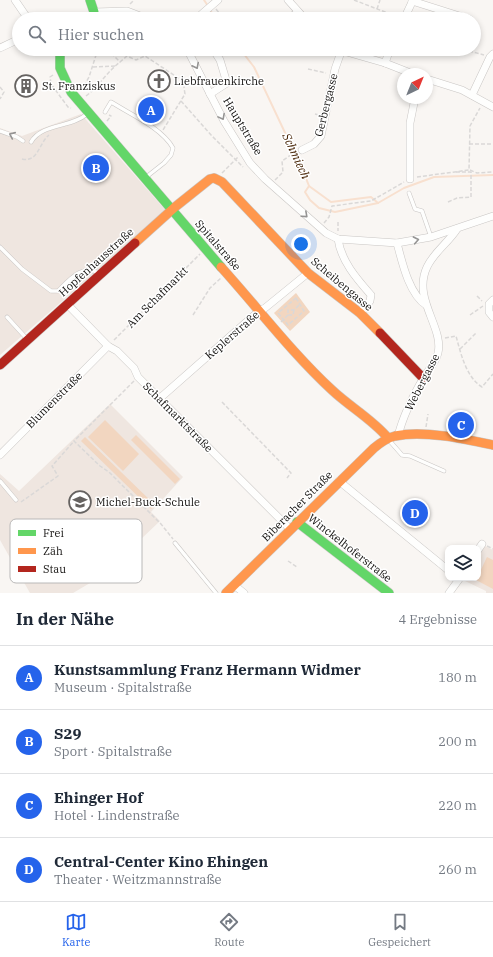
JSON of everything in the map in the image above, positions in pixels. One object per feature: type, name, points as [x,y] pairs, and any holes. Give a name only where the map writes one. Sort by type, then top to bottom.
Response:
[{"type":"street","points":[[14,0],[23,12]]},
{"type":"street","points":[[90,0],[93,12]]},
{"type":"street","points":[[288,0],[298,12]]},
{"type":"street","points":[[407,12],[413,0],[448,12]]},
{"type":"street","points":[[204,12],[212,5]]},
{"type":"street","points":[[0,48],[12,42]]},
{"type":"street","name":"Spitalstraße","points":[[59,56],[58,66],[60,74],[88,113],[259,311],[321,380],[377,425],[388,438]]},
{"type":"street","name":"Hauptstraße","points":[[191,56],[224,121],[250,163],[270,184],[326,233],[338,239],[397,243],[431,237],[457,229],[484,216],[493,216]]},
{"type":"street","points":[[210,94],[227,83],[217,56]]},
{"type":"street","name":"Gerbergasse","points":[[298,151],[314,144],[320,136],[338,56]]},
{"type":"street","points":[[360,56],[398,68]]},
{"type":"street","points":[[385,63],[388,56]]},
{"type":"street","points":[[472,95],[491,56]]},
{"type":"street","points":[[433,81],[462,90],[493,107]]},
{"type":"street","points":[[410,179],[410,123],[414,104]]},
{"type":"street","name":"Hopfenhausstraße","points":[[0,365],[68,305],[148,228],[213,179]]},
{"type":"street","name":"Scheibengasse","points":[[213,179],[308,273],[360,313],[424,378]]},
{"type":"street","name":"Webergasse","points":[[398,436],[400,426],[424,378],[437,357],[438,339],[426,305],[423,288],[426,269],[438,251],[457,229]]},
{"type":"street","points":[[338,239],[340,252],[357,280],[371,295],[370,301],[360,313]]},
{"type":"street","name":"Webergasse","points":[[397,243],[403,268],[420,301],[426,305]]},
{"type":"street","name":"Keplerstraße","points":[[159,399],[259,311],[265,308],[308,273]]},
{"type":"street","points":[[491,315],[489,304],[493,300]]},
{"type":"street","name":"Schafmarktstraße","points":[[68,305],[108,346],[117,350],[134,368],[138,377],[159,399],[290,530]]},
{"type":"street","name":"Blumenstraße","points":[[0,455],[108,346]]},
{"type":"street","points":[[388,438],[398,436],[425,436],[493,445]]},
{"type":"street","name":"Biberacher Straße","points":[[226,593],[339,481],[374,448],[388,438]]},
{"type":"street","points":[[339,481],[445,568]]},
{"type":"street","name":"Winckelhoferstraße","points":[[298,522],[321,536],[389,593]]},
{"type":"street","points":[[449,593],[457,581]]},
{"type":"street","points":[[234,585],[244,593]]},
{"type":"lane","points":[[105,112],[111,102],[161,133],[169,141],[173,148],[171,155],[144,178]]},
{"type":"lane","points":[[31,142],[39,132],[79,120],[88,113]]},
{"type":"lane","points":[[0,131],[17,137],[23,141]]},
{"type":"lane","points":[[409,193],[415,209],[422,211],[431,237]]},
{"type":"lane","points":[[0,247],[22,269],[51,291],[58,291],[70,278],[82,270],[95,270],[101,274]]},
{"type":"lane","points":[[7,317],[28,340]]},
{"type":"lane","points":[[388,438],[402,455],[410,456],[444,471]]},
{"type":"lane","points":[[0,481],[16,500]]},
{"type":"lane","points":[[175,543],[216,593]]},
{"type":"path","points":[[354,0],[385,12]]},
{"type":"path","points":[[377,9],[380,0]]},
{"type":"path","points":[[481,54],[491,56]]},
{"type":"path","points":[[78,100],[96,56]]},
{"type":"path","points":[[114,56],[120,62]]},
{"type":"path","points":[[86,96],[94,90],[115,66],[127,56],[136,60],[145,56],[179,78],[185,86],[185,94],[161,133]]},
{"type":"path","points":[[92,67],[115,66]]},
{"type":"path","points":[[308,69],[334,75]]},
{"type":"path","points":[[0,87],[4,92],[0,99]]},
{"type":"path","points":[[469,170],[470,126],[483,102]]},
{"type":"path","points":[[22,159],[30,160],[35,156],[42,142],[51,133]]},
{"type":"path","points":[[470,144],[493,144]]},
{"type":"path","points":[[270,184],[283,172],[282,161],[298,151]]},
{"type":"path","points":[[213,179],[235,160]]},
{"type":"path","points":[[329,217],[332,206],[371,201],[410,179],[456,171],[469,170],[477,173],[493,172]]},
{"type":"path","points":[[448,202],[457,198],[471,197],[471,174],[456,173],[456,171]]},
{"type":"path","name":"Am Schafmarkt","points":[[108,346],[206,248]]},
{"type":"path","points":[[193,315],[210,288],[226,272]]},
{"type":"path","points":[[296,298],[300,304],[304,311],[288,325],[278,313],[296,298]]},
{"type":"path","points":[[289,310],[294,310],[300,304]]},
{"type":"path","points":[[470,315],[486,304]]},
{"type":"path","points":[[286,306],[289,310],[288,315]]},
{"type":"path","points":[[294,310],[294,315],[296,318]]},
{"type":"path","points":[[281,322],[288,315],[294,315]]},
{"type":"path","points":[[460,349],[476,333]]},
{"type":"path","points":[[438,339],[456,336],[463,359],[477,384],[482,387],[493,374]]},
{"type":"path","points":[[16,500],[19,504],[58,476],[52,466],[74,441],[138,377]]},
{"type":"path","points":[[222,402],[291,473],[287,478]]},
{"type":"path","points":[[425,436],[428,414]]},
{"type":"path","points":[[74,441],[130,492],[161,524],[175,543]]},
{"type":"path","points":[[288,562],[297,567]]},
{"type":"shaded area","points":[[81,114],[166,211],[0,355],[0,128],[22,136]]},
{"type":"shaded area","points":[[296,293],[310,312],[290,331],[274,313]]},
{"type":"shaded area","name":"Michel-Buck-Schule","points":[[110,404],[183,477],[151,512],[160,521],[142,538],[142,519],[10,519],[10,558],[0,540],[0,474],[19,491]]},
{"type":"shaded area","points":[[105,420],[139,454],[123,471],[88,437]]},
{"type":"shaded area","points":[[136,435],[180,479],[175,484],[131,440]]},
{"type":"shaded area","points":[[85,437],[155,505],[151,509],[81,441]]},
{"type":"shaded area","points":[[483,545],[493,550],[493,593],[486,593],[486,591],[465,581],[481,581],[481,549]]},
{"type":"shaded area","points":[[487,557],[493,560],[493,589],[478,581],[481,581],[481,570]]},
{"type":"shaded area","name":"Michel-Buck-Schule","points":[[24,583],[90,583],[73,593],[30,593]]},
{"type":"waterway","name":"Schmiech","points":[[204,0],[208,6]]},
{"type":"waterway","name":"Schmiech","points":[[245,56],[254,67],[304,173],[309,186],[305,192],[310,200],[319,208],[335,212],[378,203],[404,188],[434,177],[493,175]]},
{"type":"waterway","points":[[309,186],[331,202],[371,197],[378,203]]},
{"type":"traffic: fast","points":[[90,0],[94,12]]},
{"type":"traffic: fast","points":[[60,56],[60,68],[71,92],[221,267]]},
{"type":"traffic: fast","points":[[297,522],[389,593]]},
{"type":"traffic: slow","points":[[135,243],[175,207],[210,179],[214,178],[222,182],[308,273],[360,313],[380,333]]},
{"type":"traffic: slow","points":[[221,267],[317,376],[382,431],[388,438]]},
{"type":"traffic: slow","points":[[226,593],[374,448],[386,439],[406,434],[419,434],[457,438],[493,445]]},
{"type":"traffic: jam","points":[[0,365],[135,243]]},
{"type":"traffic: jam","points":[[380,333],[423,378]]},
{"type":"place","name":"Liebfrauenkirche","points":[[159,81]]},
{"type":"place","name":"St. Franziskus","points":[[26,86]]},
{"type":"place","name":"Kunstsammlung Franz Hermann Widmer","points":[[151,110]]},
{"type":"place","name":"S29","points":[[96,168]]},
{"type":"place","name":"Ehinger Hof","points":[[461,425]]},
{"type":"place","name":"Michel-Buck-Schule","points":[[80,502]]},
{"type":"place","name":"Central-Center Kino Ehingen","points":[[415,513]]}]
